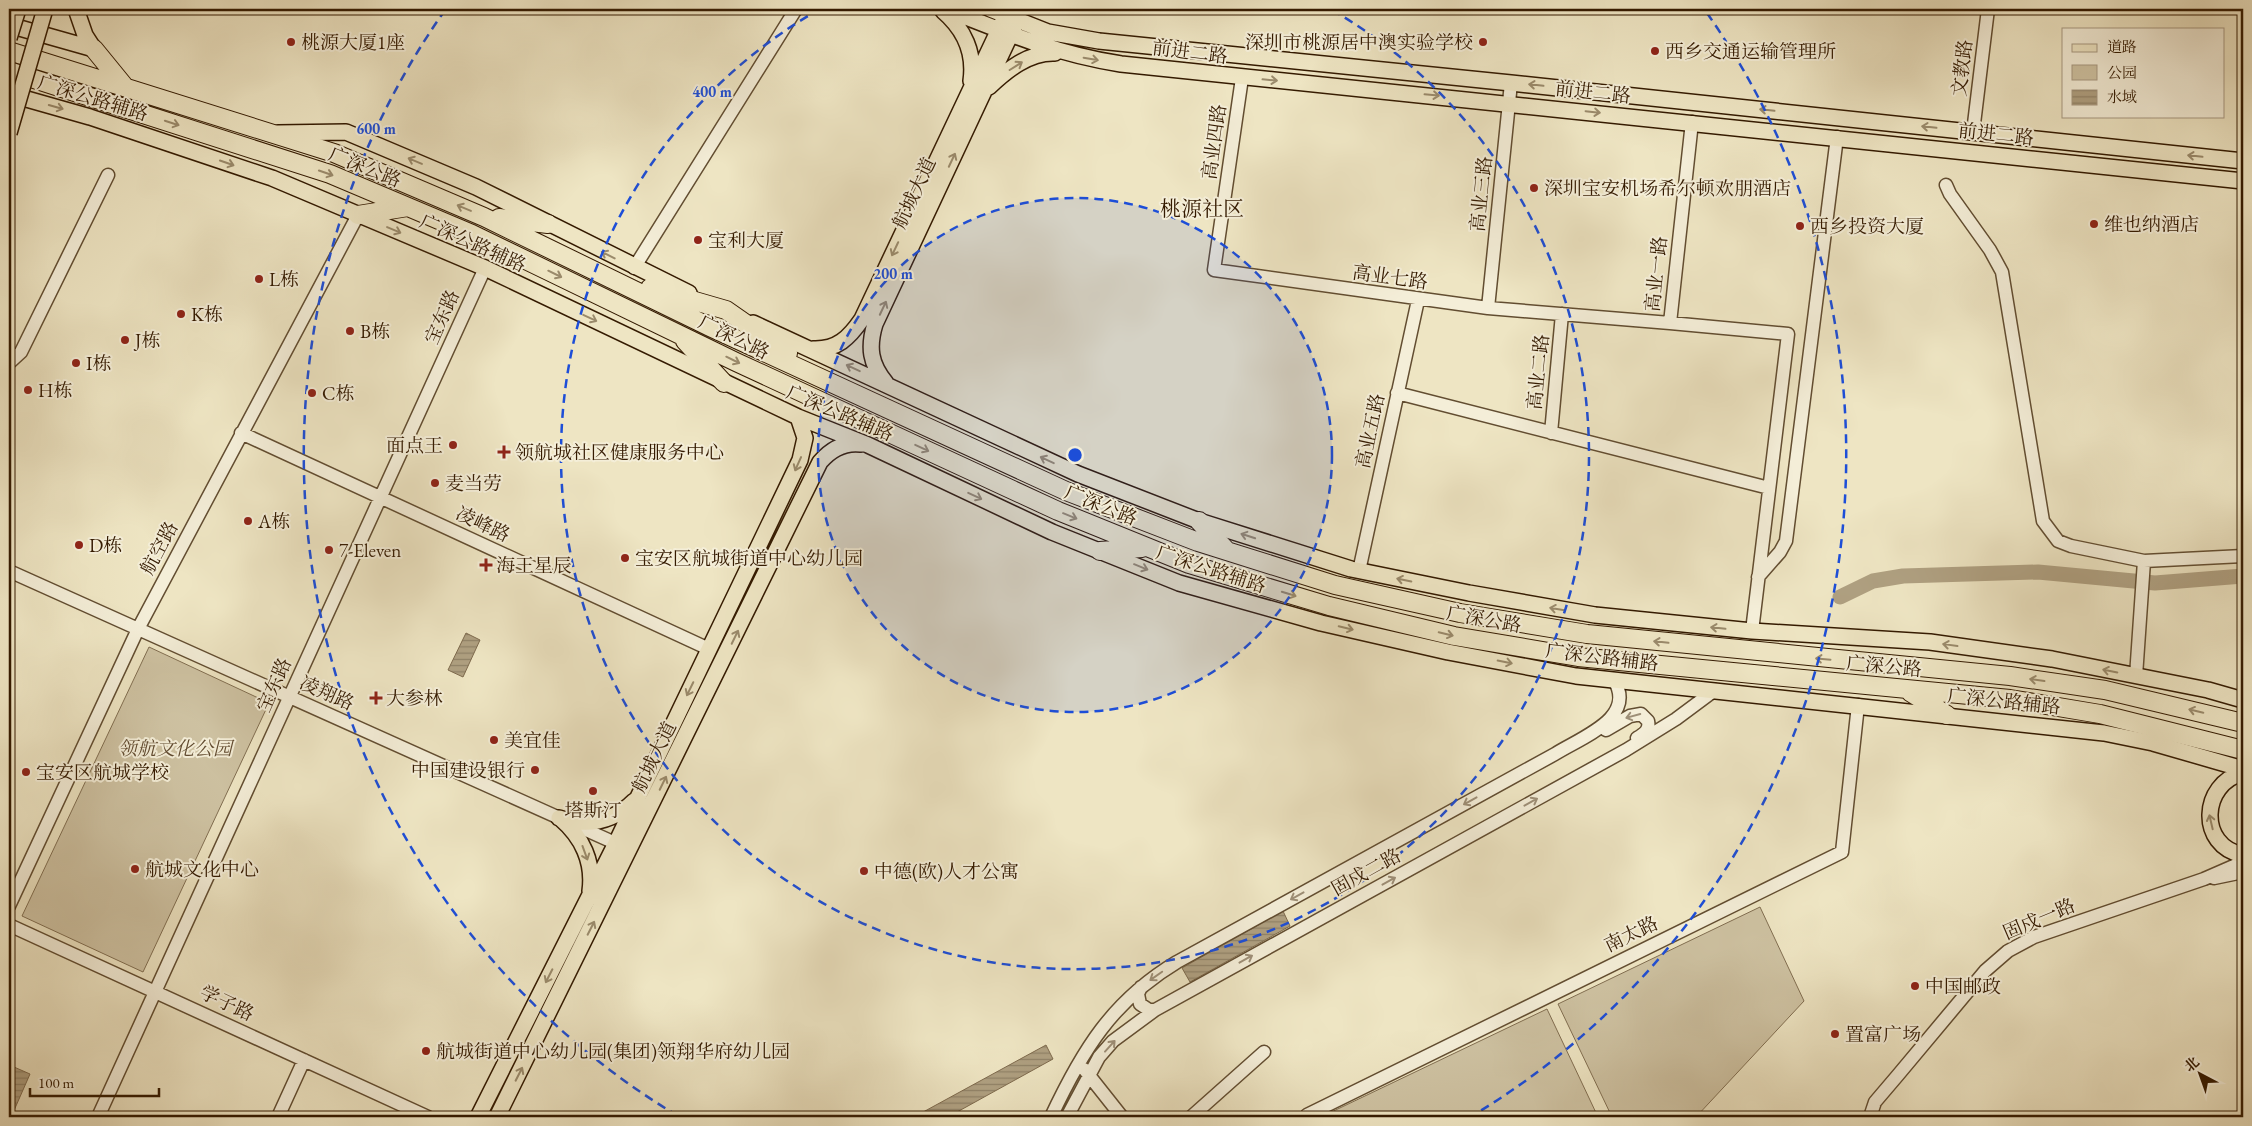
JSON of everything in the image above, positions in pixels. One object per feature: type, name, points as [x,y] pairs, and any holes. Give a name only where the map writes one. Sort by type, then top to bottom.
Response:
[{"type":"highway","points":[[94,49],[126,88]]},
{"type":"highway","name":"广深公路","points":[[9,51],[334,153],[484,217],[712,328],[1066,490],[1226,551],[1336,585],[1460,613],[1586,634],[2010,676],[2105,690],[2243,723]]},
{"type":"highway","name":"广深公路","points":[[9,71],[330,174],[408,206],[472,234],[1049,507],[1189,564],[1329,606],[1454,636],[1578,657],[2010,699],[2100,714],[2243,750]]},
{"type":"highway","points":[[358,216],[408,206]]},
{"type":"highway","points":[[484,217],[548,224]]},
{"type":"highway","points":[[600,273],[726,310],[828,380]]},
{"type":"highway","points":[[678,333],[724,383]]},
{"type":"highway","points":[[1199,521],[1226,551]]},
{"type":"highway","points":[[1100,551],[1149,548]]},
{"type":"highway","points":[[1905,690],[1947,715]]},
{"type":"main road","points":[[9,38],[18,9]]},
{"type":"main road","points":[[9,133],[45,9]]},
{"type":"main road","points":[[76,9],[85,35],[94,49]]},
{"type":"main road","points":[[939,9],[956,23],[969,47],[974,96]]},
{"type":"main road","name":"前进二路","points":[[946,9],[1064,53],[1121,64],[1242,78],[1692,122],[2243,181]]},
{"type":"main road","name":"前进二路","points":[[990,9],[1048,32],[1099,42],[1511,83],[2243,161]]},
{"type":"main road","name":"航城大道","points":[[811,349],[824,349],[836,346],[845,340],[862,319],[974,96],[1011,17]]},
{"type":"main road","points":[[9,25],[94,49]]},
{"type":"main road","points":[[974,96],[1021,62],[1047,53],[1064,53]]},
{"type":"main road","name":"广深公路辅路","points":[[9,94],[90,117],[272,178],[358,216],[485,268],[724,383],[798,417],[868,445],[1052,532],[1179,583],[1321,622],[1448,652],[1576,676],[1947,715],[2128,737],[2243,769]]},
{"type":"main road","name":"航城大道","points":[[888,384],[878,373],[872,362],[871,337],[974,96]]},
{"type":"main road","points":[[271,134],[346,132],[476,187],[634,268],[888,384],[1078,474],[1199,521],[1359,571],[1595,615],[1752,631],[1930,642],[2052,659],[2208,690],[2243,700]]},
{"type":"main road","name":"航城大道","points":[[478,1117],[616,843],[775,514],[804,448],[803,427],[798,417]]},
{"type":"main road","name":"航城大道","points":[[497,1117],[791,521],[826,456],[842,446],[868,445]]},
{"type":"main road","points":[[775,514],[781,508],[787,509],[792,515],[791,521]]},
{"type":"main road","points":[[2243,773],[2236,775],[2224,784],[2215,797],[2209,811],[2209,824],[2217,839],[2229,849],[2243,855]]},
{"type":"main road","points":[[559,818],[583,823],[606,820],[627,808],[642,789]]},
{"type":"main road","points":[[559,818],[569,826],[584,847],[590,871],[589,896]]},
{"type":"street","points":[[634,268],[796,9]]},
{"type":"street","name":"文教路","points":[[1973,132],[1988,9]]},
{"type":"street","name":"高业四路","points":[[1214,270],[1242,78]]},
{"type":"street","name":"高业三路","points":[[1488,308],[1511,83]]},
{"type":"street","name":"高业一路","points":[[1562,314],[1670,323],[1692,122]]},
{"type":"street","points":[[1758,577],[1780,552],[1786,541],[1837,138]]},
{"type":"street","points":[[9,363],[21,352],[108,175]]},
{"type":"street","points":[[1946,185],[1950,194],[1990,250],[2002,272],[2043,521],[2058,541],[2071,546],[2144,561],[2243,556]]},
{"type":"street","name":"航空路","points":[[9,906],[138,629],[358,216]]},
{"type":"street","name":"宝东路","points":[[98,1117],[485,268]]},
{"type":"street","name":"高业七路","points":[[1214,270],[1418,300],[1562,314]]},
{"type":"street","name":"高业五路","points":[[1359,571],[1418,300]]},
{"type":"street","name":"高业二路","points":[[1551,433],[1562,314]]},
{"type":"street","points":[[1670,323],[1788,334],[1752,631]]},
{"type":"street","points":[[1397,393],[1769,488]]},
{"type":"street","name":"凌峰路","points":[[241,433],[709,649]]},
{"type":"street","points":[[2136,676],[2144,561]]},
{"type":"street","name":"凌翔路","points":[[9,571],[630,850]]},
{"type":"street","name":"固戍二路","points":[[1051,1117],[1079,1061],[1104,1026],[1141,987],[1177,962],[1555,754],[1607,722],[1615,714],[1621,699],[1620,690],[1614,680]]},
{"type":"street","name":"固戍二路","points":[[1067,1117],[1088,1075],[1113,1041],[1155,1010],[1659,731],[1714,690]]},
{"type":"street","name":"南太路","points":[[1306,1117],[1316,1110],[1842,852],[1858,706]]},
{"type":"street","points":[[1555,754],[1598,734],[1634,714],[1641,714],[1646,718],[1649,724],[1645,732],[1601,758],[1572,780]]},
{"type":"street","name":"固戍一路","points":[[1870,1117],[1875,1102],[1985,971],[2008,951],[2043,934],[2204,879],[2243,862]]},
{"type":"street","name":"固戍一路","points":[[2204,879],[2243,872]]},
{"type":"street","name":"学子路","points":[[9,925],[428,1117]]},
{"type":"street","points":[[1141,987],[1138,994],[1140,1004],[1149,1010],[1155,1010]]},
{"type":"street","points":[[1191,1117],[1264,1052]]},
{"type":"street","points":[[278,1117],[304,1060]]},
{"type":"street","points":[[1079,1061],[1122,1117]]},
{"type":"green space","name":"领航文化公园","points":[[149,647],[269,703],[143,972],[22,916]]},
{"type":"green space","points":[[1760,907],[1804,1001],[1696,1117],[1612,1117],[1558,1004]]},
{"type":"green space","points":[[1547,1009],[1598,1117],[1321,1117]]},
{"type":"water","points":[[466,633],[480,640],[463,677],[448,670]]},
{"type":"water","points":[[1283,911],[1290,926],[1190,982],[1182,968]]},
{"type":"water","points":[[1046,1045],[1053,1059],[948,1117],[914,1117]]},
{"type":"water","points":[[14,1067],[30,1074],[12,1115],[9,1114],[9,1079]]},
{"type":"waterway","points":[[1840,597],[1873,581],[1903,576],[2038,572],[2155,583],[2243,576]]},
{"type":"place","name":"桃源大厦1座","points":[[291,42]]},
{"type":"place","name":"深圳市桃源居中澳实验学校","points":[[1483,42]]},
{"type":"place","name":"西乡交通运输管理所","points":[[1655,51]]},
{"type":"place","name":"深圳宝安机场希尔顿欢朋酒店","points":[[1534,188]]},
{"type":"place","name":"维也纳酒店","points":[[2094,224]]},
{"type":"place","name":"西乡投资大厦","points":[[1800,226]]},
{"type":"place","name":"宝利大厦","points":[[698,240]]},
{"type":"place","name":"L栋","points":[[259,279]]},
{"type":"place","name":"K栋","points":[[181,314]]},
{"type":"place","name":"B栋","points":[[350,331]]},
{"type":"place","name":"J栋","points":[[125,340]]},
{"type":"place","name":"I栋","points":[[76,363]]},
{"type":"place","name":"H栋","points":[[28,390]]},
{"type":"place","name":"C栋","points":[[312,393]]},
{"type":"place","name":"面点王","points":[[453,445]]},
{"type":"place","name":"领航城社区健康服务中心","points":[[504,452]]},
{"type":"place","name":"麦当劳","points":[[435,483]]},
{"type":"place","name":"A栋","points":[[248,521]]},
{"type":"place","name":"D栋","points":[[79,545]]},
{"type":"place","name":"7-Eleven","points":[[329,550]]},
{"type":"place","name":"宝安区航城街道中心幼儿园","points":[[625,558]]},
{"type":"place","name":"海王星辰","points":[[486,565]]},
{"type":"place","name":"大参林","points":[[376,698]]},
{"type":"place","name":"美宜佳","points":[[494,740]]},
{"type":"place","name":"中国建设银行","points":[[535,770]]},
{"type":"place","name":"宝安区航城学校","points":[[26,772]]},
{"type":"place","name":"塔斯汀","points":[[593,791]]},
{"type":"place","name":"航城文化中心","points":[[135,869]]},
{"type":"place","name":"中德(欧)人才公寓","points":[[864,871]]},
{"type":"place","name":"中国邮政","points":[[1915,986]]},
{"type":"place","name":"置富广场","points":[[1835,1034]]},
{"type":"place","name":"航城街道中心幼儿园(集团)领翔华府幼儿园","points":[[426,1051]]},
{"type":"district","name":"桃源社区","points":[[1202,208]]}]
